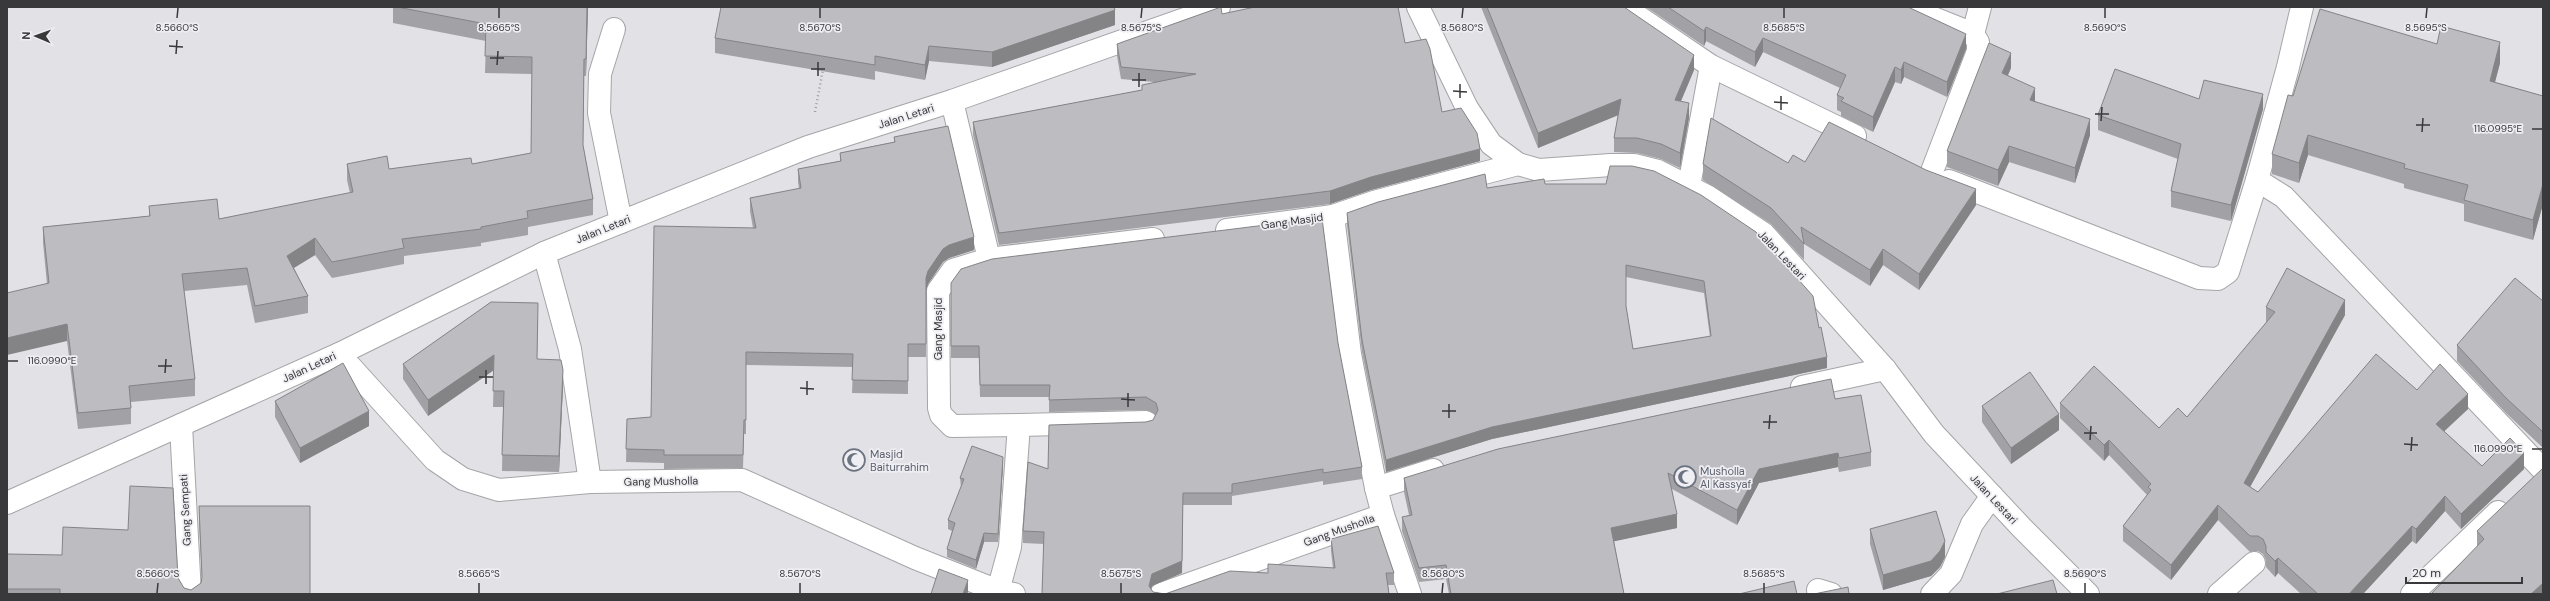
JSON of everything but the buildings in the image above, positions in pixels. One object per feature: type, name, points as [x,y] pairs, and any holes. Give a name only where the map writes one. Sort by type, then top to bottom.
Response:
[{"type":"street","name":"Jalan Letari","points":[[7,503],[339,354],[544,253],[808,147],[952,101],[1219,7]]},
{"type":"street","name":"Jalan Lestari","points":[[1418,7],[1467,108],[1491,144],[1518,164],[1539,170],[1611,164],[1634,165],[1658,171],[1689,186],[1764,234],[1885,369],[1934,434],[1992,496],[2088,594]]},
{"type":"street","points":[[1624,7],[1711,66],[1873,146]]},
{"type":"street","points":[[1906,7],[1973,34],[1978,42],[1978,51],[1931,174]]},
{"type":"street","points":[[1973,34],[1980,7]]},
{"type":"street","points":[[1909,164],[1931,174],[2199,278],[2218,279],[2228,272],[2257,180],[2288,67],[2302,7]]},
{"type":"street","points":[[614,29],[600,74],[600,113],[621,222]]},
{"type":"street","points":[[1689,186],[1711,66]]},
{"type":"street","points":[[952,101],[989,259]]},
{"type":"street","name":"Gang Masjid","points":[[1204,233],[1334,216],[1374,202],[1518,164]]},
{"type":"street","points":[[2257,180],[2284,197],[2543,469],[2412,594]]},
{"type":"street","name":"Gang Musholla","points":[[1161,594],[1383,515],[1376,488],[1350,354],[1334,216]]},
{"type":"street","name":"Gang Masjid","points":[[1019,425],[952,426],[941,416],[939,408],[938,291],[952,270],[989,259],[1173,237]]},
{"type":"street","points":[[544,253],[570,349],[590,482]]},
{"type":"street","name":"Gang Musholla","points":[[339,354],[435,460],[463,479],[499,490],[590,482],[742,480],[915,558],[1006,592]]},
{"type":"street","points":[[1784,391],[1885,369]]},
{"type":"street","points":[[1006,592],[1019,425],[1146,422]]},
{"type":"street","name":"Gang Sempati","points":[[181,425],[190,594]]},
{"type":"street","points":[[1376,488],[1450,465]]},
{"type":"street","points":[[1932,594],[1951,574],[1972,524],[1992,496]]},
{"type":"street","points":[[1383,515],[1410,594]]},
{"type":"street","points":[[2219,594],[2254,563]]},
{"type":"path","points":[[808,147],[824,64]]},
{"type":"place","name":"Masjid Baiturrahim","points":[[854,460]]},
{"type":"place","name":"Musholla Al Kassyaf","points":[[1685,477]]}]
